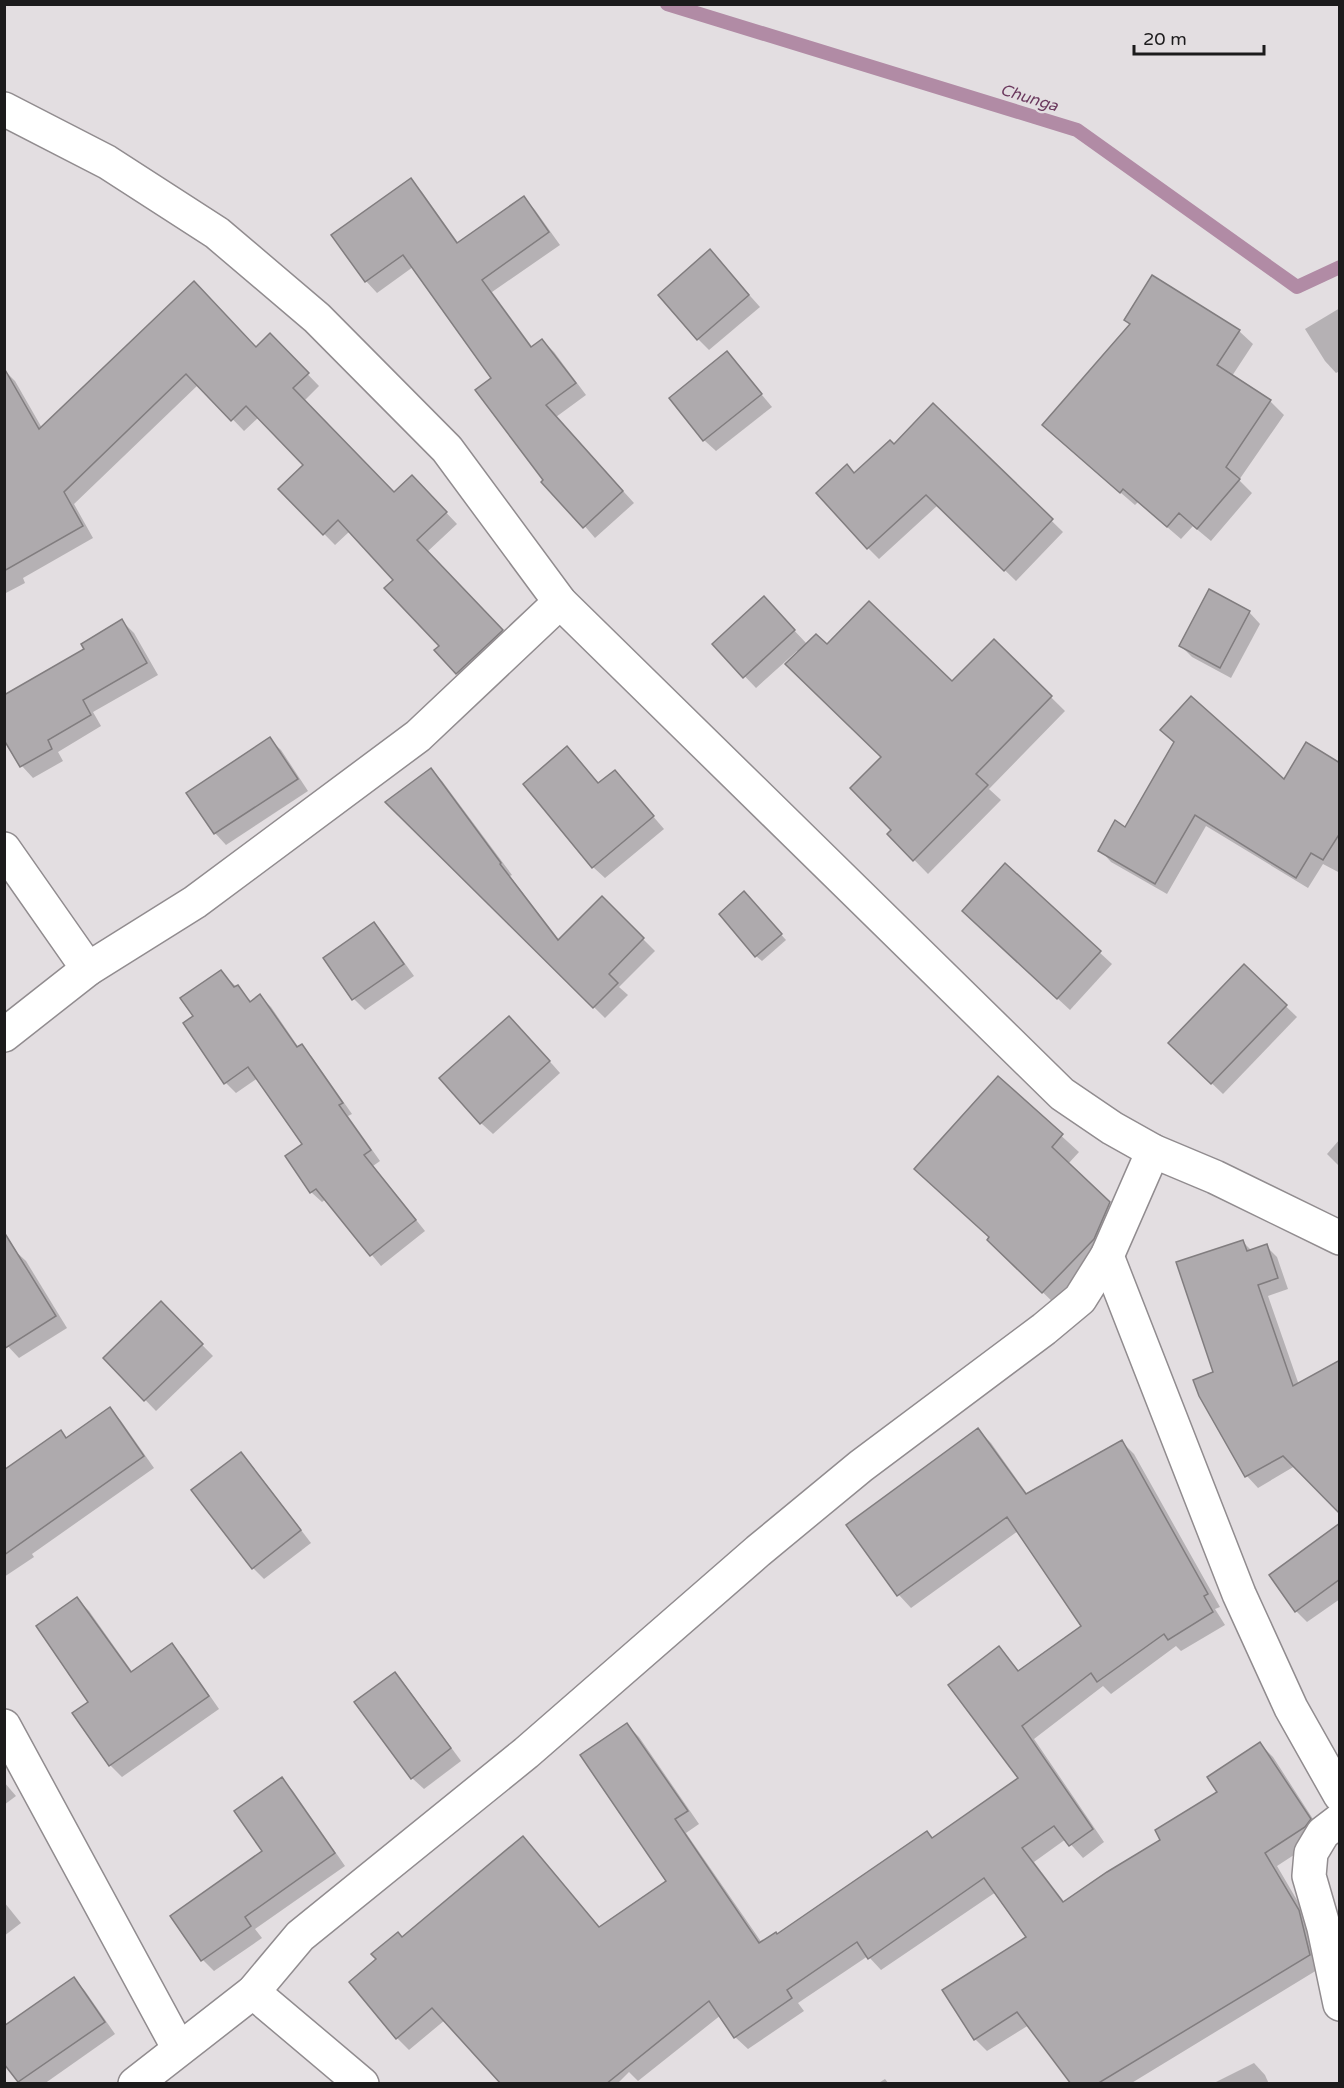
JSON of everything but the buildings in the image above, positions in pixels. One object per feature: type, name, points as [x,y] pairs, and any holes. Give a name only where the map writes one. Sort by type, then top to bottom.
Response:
[{"type":"street","points":[[4,110],[107,162],[217,233],[317,318],[447,449],[560,602],[1062,1094],[1112,1128],[1153,1151],[1215,1177],[1340,1238]]},
{"type":"street","points":[[4,1035],[87,969],[195,902],[418,736],[560,602]]},
{"type":"street","points":[[4,849],[87,969]]},
{"type":"street","points":[[135,2084],[253,1992],[300,1936],[526,1753],[758,1551],[861,1466],[1044,1329],[1080,1299],[1107,1256],[1153,1151]]},
{"type":"street","points":[[1107,1256],[1239,1594],[1291,1708],[1340,1795]]},
{"type":"street","points":[[4,1726],[178,2049]]},
{"type":"street","points":[[1340,1820],[1323,1833],[1311,1853],[1309,1876],[1324,1928],[1340,2004]]},
{"type":"street","points":[[253,1992],[362,2084]]},
{"type":"waterway","name":"Chunga","points":[[667,4],[1077,130],[1297,287],[1340,267]]}]
